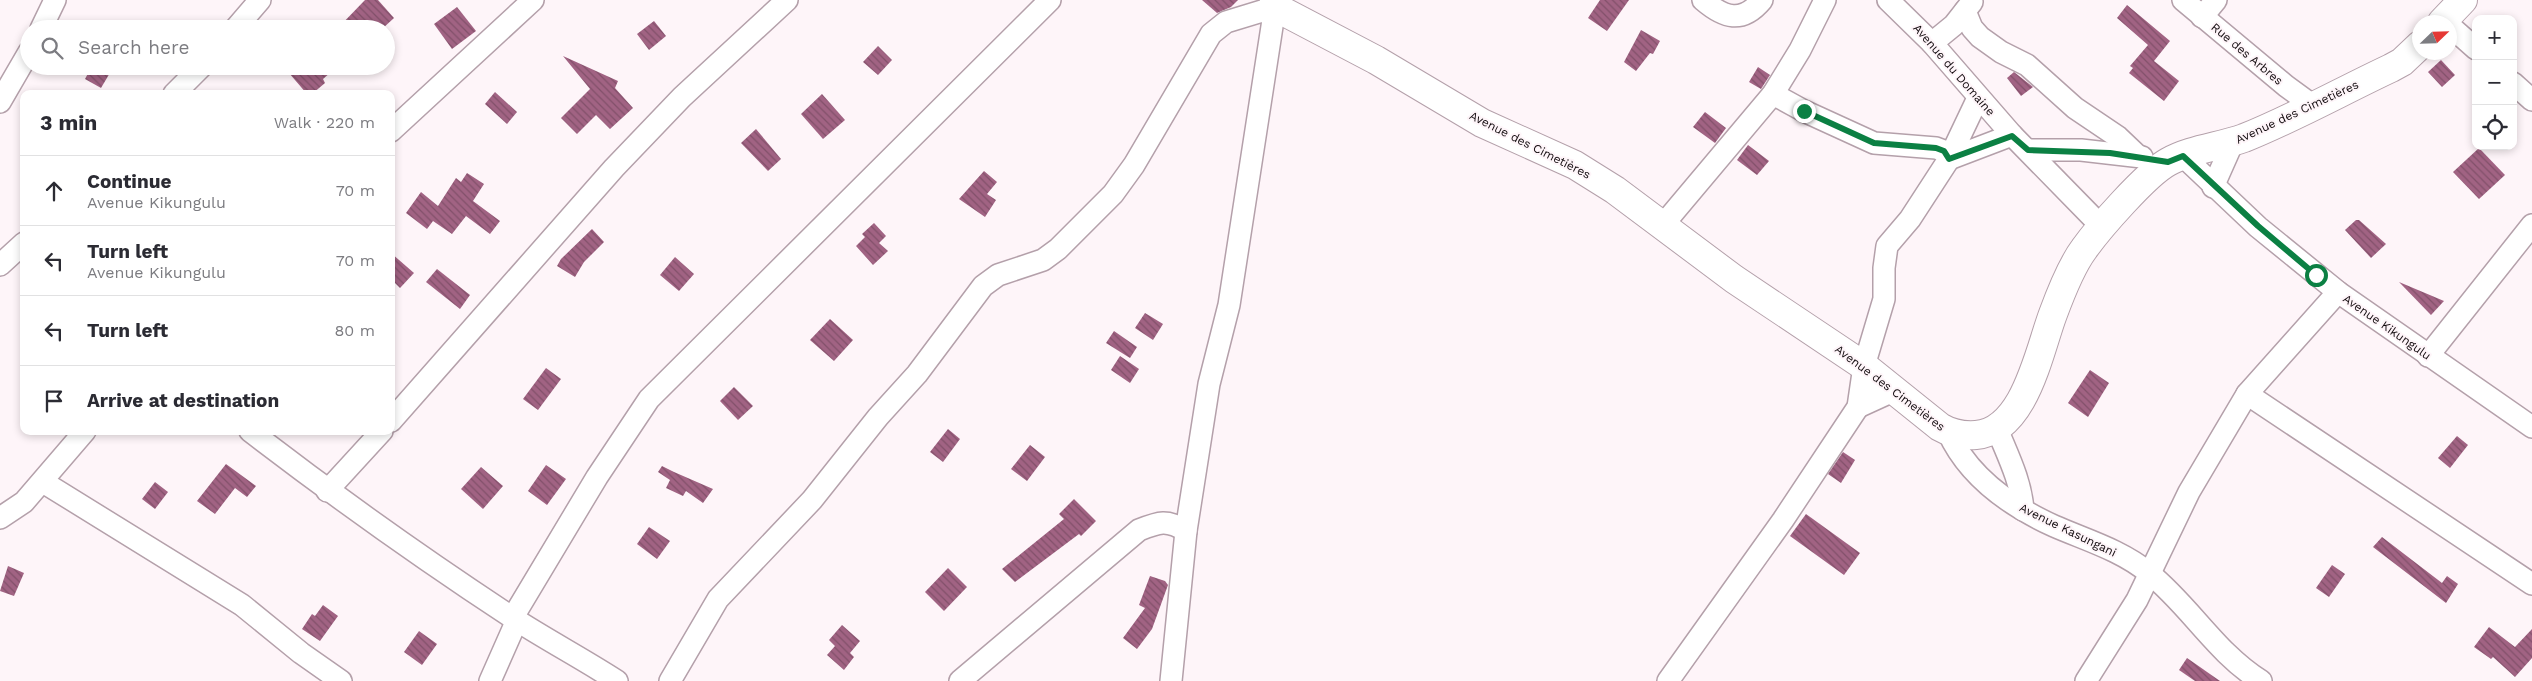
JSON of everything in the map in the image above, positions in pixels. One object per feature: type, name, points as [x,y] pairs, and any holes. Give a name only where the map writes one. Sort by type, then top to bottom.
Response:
[{"type":"street","points":[[45,20],[55,0]]},
{"type":"street","points":[[243,20],[260,0]]},
{"type":"street","points":[[395,127],[533,0]]},
{"type":"street","points":[[395,416],[614,168],[682,97],[787,0]]},
{"type":"street","points":[[490,681],[515,619],[602,469],[649,399],[1050,0]]},
{"type":"street","points":[[1703,0],[1716,11],[1730,17],[1743,14],[1757,7],[1762,0]]},
{"type":"street","points":[[1662,226],[1773,94],[1800,50],[1825,0]]},
{"type":"street","name":"Avenue du Domaine","points":[[1888,0],[1932,43],[2012,136],[2028,150],[2102,227]]},
{"type":"street","name":"Rue des Arbres","points":[[2183,0],[2312,106]]},
{"type":"street","points":[[2202,17],[2216,0]]},
{"type":"street","points":[[2452,15],[2463,0]]},
{"type":"street","points":[[1171,681],[1186,531],[1209,384],[1230,296],[1274,3]]},
{"type":"street","points":[[670,681],[718,599],[812,500],[878,417],[923,366],[984,286],[998,275],[1043,260],[1058,249],[1124,181],[1211,34],[1226,22],[1274,3]]},
{"type":"street","name":"Avenue des Cimetières","points":[[1274,3],[1376,60],[1482,123],[1575,165],[1615,190],[1734,279],[1864,366],[1893,391],[1948,432],[1966,436],[1981,435],[1997,429],[2028,387],[2053,313],[2083,251],[2102,227],[2154,173],[2175,159],[2233,142],[2312,106],[2391,68],[2402,62],[2412,53]]},
{"type":"street","points":[[1932,43],[1954,25],[1969,5]]},
{"type":"street","points":[[1969,5],[1972,28],[1980,37],[2001,52],[2028,65],[2075,108],[2118,137],[2138,156]]},
{"type":"street","points":[[2457,33],[2472,46]]},
{"type":"street","points":[[0,102],[20,68]]},
{"type":"street","points":[[178,90],[193,75]]},
{"type":"street","points":[[2517,87],[2532,100]]},
{"type":"street","points":[[1773,94],[1861,138],[1891,145],[1936,148],[1944,151],[1949,159]]},
{"type":"street","points":[[1668,681],[1783,520],[1858,407],[1864,366],[1884,299],[1884,268],[1887,246],[1910,219],[1949,159],[1978,98]]},
{"type":"street","points":[[1949,159],[2012,136]]},
{"type":"street","points":[[2213,187],[2233,142]]},
{"type":"street","points":[[2028,150],[2080,150],[2175,159]]},
{"type":"street","name":"Avenue Kikungulu","points":[[2175,159],[2213,187],[2338,292],[2532,427]]},
{"type":"street","points":[[2428,356],[2532,224]]},
{"type":"street","points":[[0,265],[20,247]]},
{"type":"street","points":[[2086,681],[2137,600],[2189,492],[2247,394],[2338,292]]},
{"type":"street","points":[[1858,407],[1893,391]]},
{"type":"street","points":[[2247,394],[2532,584]]},
{"type":"street","points":[[1997,429],[2014,468],[2022,495],[2023,510]]},
{"type":"street","name":"Avenue Kasungani","points":[[1948,432],[1956,449],[1971,469],[2023,510],[2055,526],[2090,539],[2149,573],[2226,654],[2261,681]]},
{"type":"street","points":[[0,518],[24,502],[43,482],[81,435]]},
{"type":"street","points":[[255,435],[327,491],[515,619],[617,681]]},
{"type":"street","points":[[327,491],[378,435]]},
{"type":"street","points":[[43,482],[242,605],[301,653],[341,681]]},
{"type":"street","points":[[960,681],[1139,530],[1156,523],[1172,522],[1186,531]]},
{"type":"building","points":[[365,0],[378,0],[394,18],[392,20],[346,20]]},
{"type":"building","points":[[1202,0],[1238,0],[1231,7],[1217,13]]},
{"type":"building","points":[[1600,0],[1629,0],[1607,31],[1588,18]]},
{"type":"building","points":[[2127,5],[2170,41],[2154,61],[2179,81],[2164,101],[2129,73],[2133,68],[2130,66],[2148,45],[2117,18]]},
{"type":"building","points":[[457,7],[476,31],[452,49],[434,24]]},
{"type":"building","points":[[654,21],[666,36],[649,50],[637,34]]},
{"type":"building","points":[[1641,30],[1660,41],[1653,54],[1650,53],[1636,71],[1624,62]]},
{"type":"building","points":[[878,46],[892,60],[878,75],[863,62]]},
{"type":"building","points":[[563,56],[618,81],[615,88],[633,108],[610,129],[596,115],[577,134],[561,118],[590,89]]},
{"type":"building","points":[[2441,60],[2455,75],[2442,87],[2428,72]]},
{"type":"building","points":[[1758,67],[1770,75],[1761,89],[1749,82]]},
{"type":"building","points":[[2014,72],[2033,87],[2021,96],[2007,78]]},
{"type":"building","points":[[87,75],[109,75],[101,88],[85,79]]},
{"type":"building","points":[[291,75],[328,75],[323,79],[325,83],[317,90],[304,90]]},
{"type":"building","points":[[495,92],[517,112],[507,124],[485,104]]},
{"type":"building","points":[[822,94],[845,120],[823,139],[801,114]]},
{"type":"building","points":[[1705,112],[1726,128],[1715,143],[1693,127]]},
{"type":"building","points":[[756,129],[781,159],[768,171],[741,143]]},
{"type":"building","points":[[1748,145],[1769,161],[1757,175],[1737,160]]},
{"type":"building","points":[[2477,150],[2481,150],[2505,175],[2479,199],[2453,172]]},
{"type":"building","points":[[984,171],[997,182],[987,194],[996,200],[985,217],[959,199]]},
{"type":"building","points":[[467,173],[484,184],[473,201],[500,221],[490,234],[466,216],[452,234],[433,221],[427,229],[406,213],[421,192],[438,206],[456,178],[461,182]]},
{"type":"building","points":[[2356,220],[2359,220],[2386,244],[2371,258],[2345,230]]},
{"type":"building","points":[[874,223],[886,236],[879,243],[888,251],[873,265],[856,246],[865,237],[862,234]]},
{"type":"building","points":[[592,229],[604,242],[584,262],[575,277],[557,266],[561,259]]},
{"type":"building","points":[[395,256],[414,273],[400,288],[395,283]]},
{"type":"building","points":[[675,257],[694,274],[679,291],[660,275]]},
{"type":"building","points":[[437,269],[470,295],[460,309],[426,282]]},
{"type":"building","points":[[2399,282],[2444,301],[2431,315]]},
{"type":"building","points":[[1145,313],[1163,324],[1153,340],[1135,328]]},
{"type":"building","points":[[830,319],[853,340],[834,361],[810,340]]},
{"type":"building","points":[[1114,331],[1137,347],[1130,358],[1106,343]]},
{"type":"building","points":[[1120,356],[1139,369],[1130,383],[1111,370]]},
{"type":"building","points":[[546,368],[561,379],[538,410],[523,399]]},
{"type":"building","points":[[2090,370],[2109,383],[2088,417],[2068,403]]},
{"type":"building","points":[[734,387],[753,406],[738,420],[720,401]]},
{"type":"building","points":[[948,429],[960,439],[943,462],[930,452]]},
{"type":"building","points":[[2457,436],[2468,445],[2450,468],[2438,458]]},
{"type":"building","points":[[1030,445],[1045,457],[1027,481],[1011,469]]},
{"type":"building","points":[[1843,452],[1855,460],[1841,483],[1828,474]]},
{"type":"building","points":[[226,464],[256,486],[247,497],[235,488],[215,514],[197,501]]},
{"type":"building","points":[[546,465],[566,479],[547,505],[528,491]]},
{"type":"building","points":[[662,466],[713,489],[703,503],[686,491],[683,496],[666,488],[670,480],[658,472]]},
{"type":"building","points":[[481,467],[503,486],[483,509],[461,489]]},
{"type":"building","points":[[155,482],[168,492],[155,509],[142,499]]},
{"type":"building","points":[[1074,499],[1096,521],[1081,536],[1079,534],[1015,582],[1002,569],[1064,519],[1059,514]]},
{"type":"building","points":[[1806,514],[1860,553],[1844,575],[1790,536]]},
{"type":"building","points":[[649,527],[670,541],[657,559],[637,544]]},
{"type":"building","points":[[2382,537],[2442,583],[2447,576],[2458,584],[2446,603],[2373,547]]},
{"type":"building","points":[[2332,565],[2345,574],[2329,597],[2316,588]]},
{"type":"building","points":[[8,566],[24,573],[14,596],[0,591]]},
{"type":"building","points":[[948,568],[967,587],[944,611],[925,592]]},
{"type":"building","points":[[1150,576],[1165,581],[1168,585],[1152,629],[1137,649],[1123,638],[1145,608],[1139,605]]},
{"type":"building","points":[[323,605],[338,616],[320,641],[302,629],[312,614],[315,616]]},
{"type":"building","points":[[842,625],[860,641],[850,653],[854,657],[844,670],[827,655],[835,646],[829,640]]},
{"type":"building","points":[[2489,627],[2515,647],[2532,629],[2532,658],[2515,677],[2493,657],[2491,659],[2474,647]]},
{"type":"building","points":[[419,631],[437,644],[422,665],[404,652]]},
{"type":"building","points":[[2187,658],[2220,681],[2195,681],[2179,670]]},
{"type":"route","points":[[1804,111],[1874,143],[1936,148],[1944,151],[1949,159],[2012,136],[2028,150],[2080,150],[2138,156],[2168,162],[2183,156],[2213,187],[2316,275]]}]
